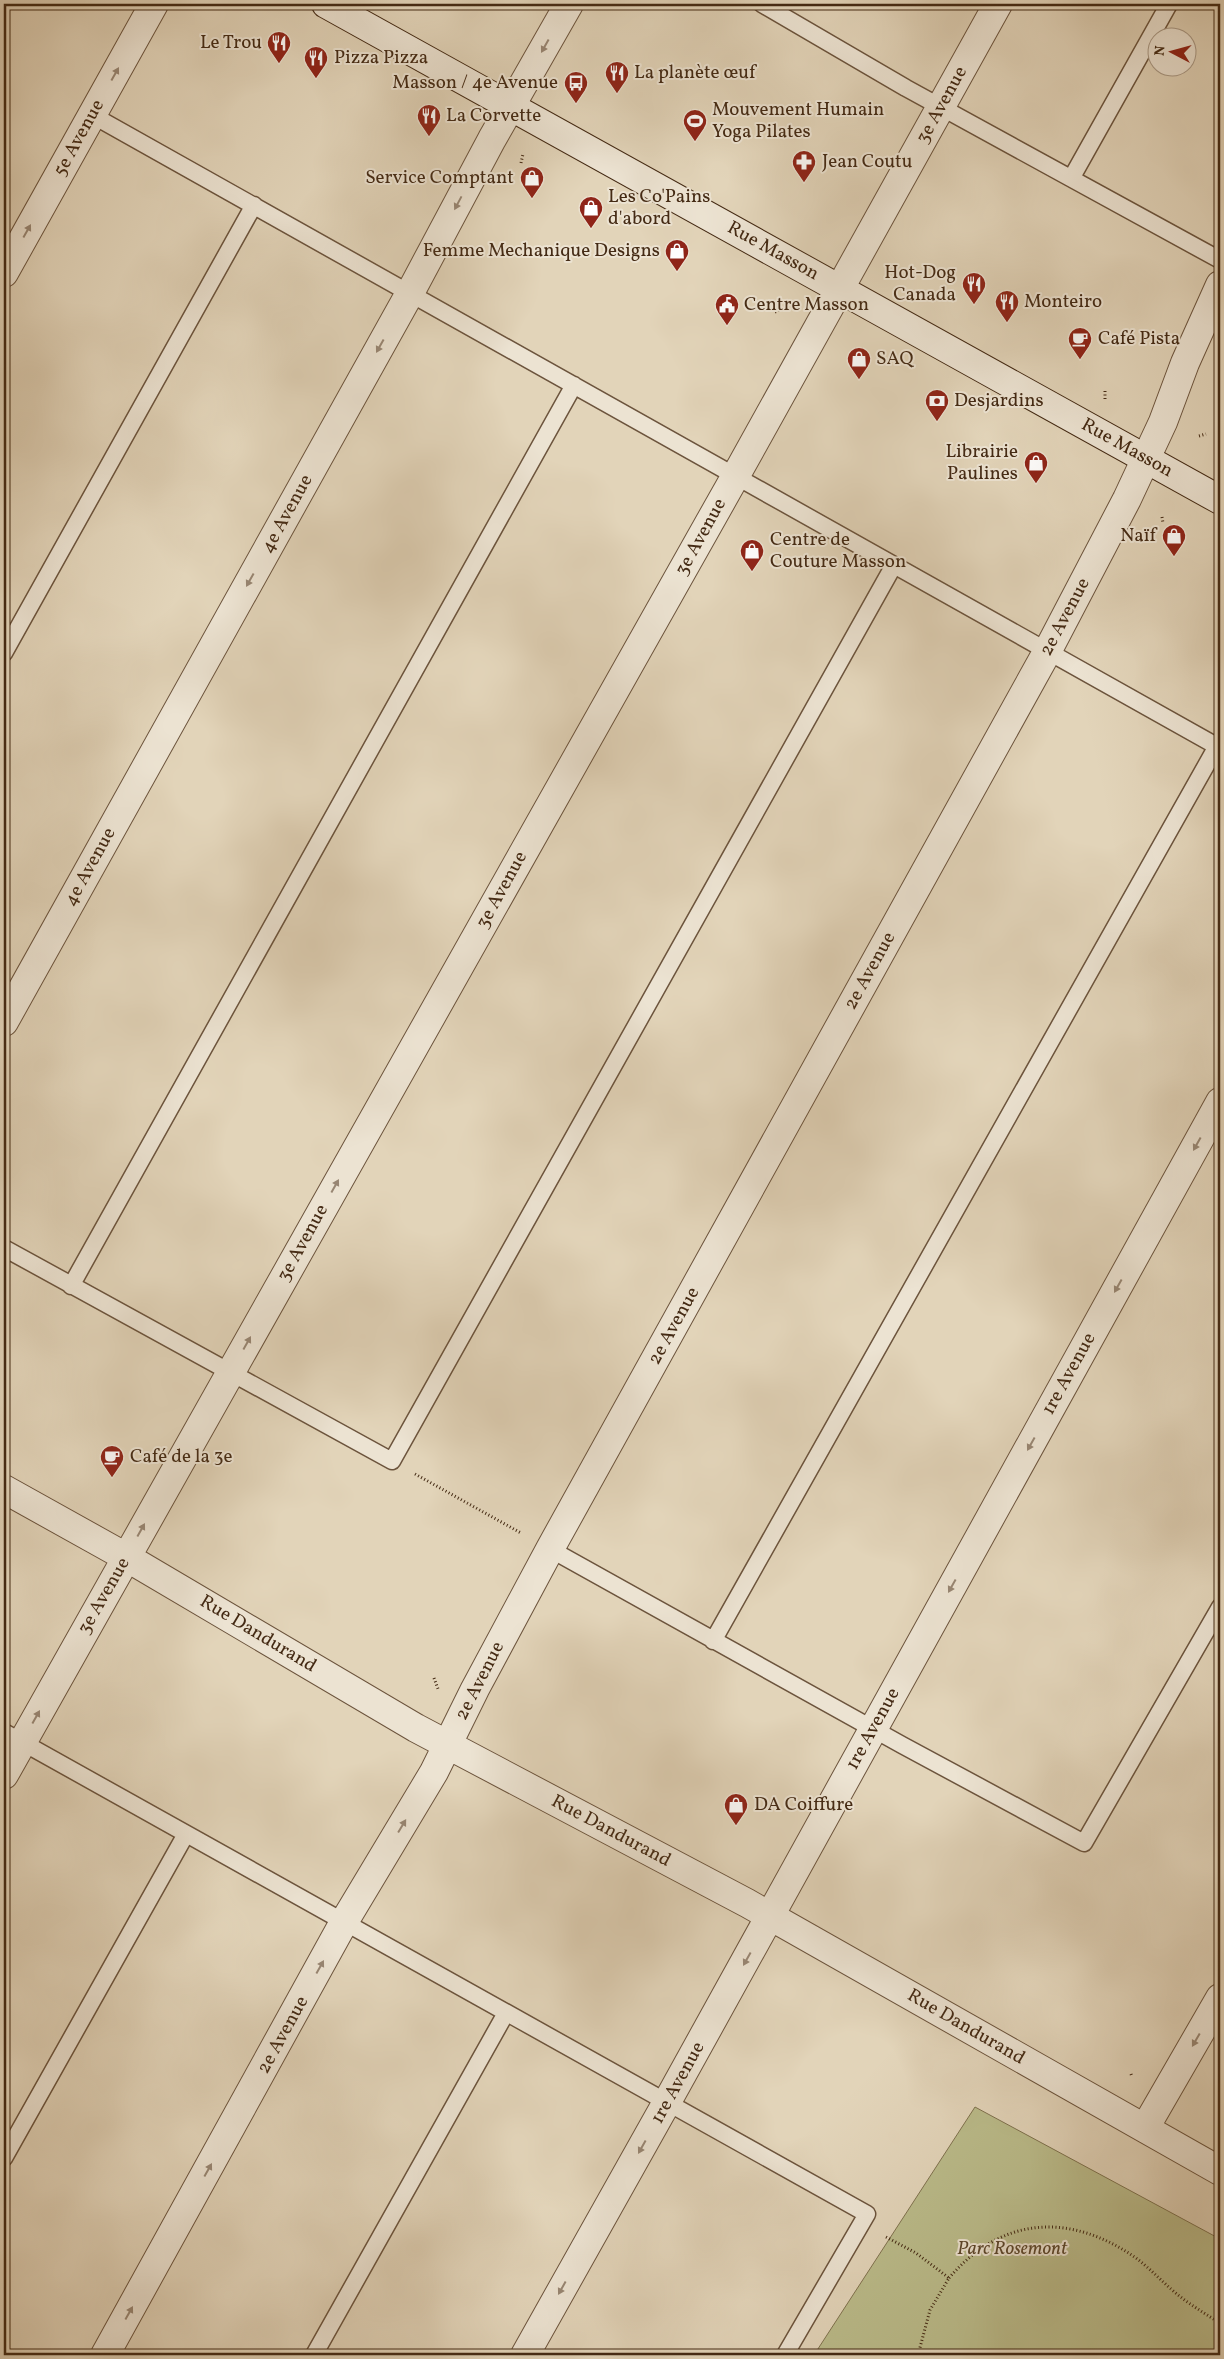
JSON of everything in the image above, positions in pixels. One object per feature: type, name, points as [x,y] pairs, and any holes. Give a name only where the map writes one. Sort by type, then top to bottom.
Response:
[{"type":"street","name":"5e Avenue","points":[[4,273],[154,4]]},
{"type":"street","name":"Rue Masson","points":[[326,4],[510,108],[840,288],[1220,500]]},
{"type":"street","name":"4e Avenue","points":[[4,1022],[410,294],[510,108],[569,4]]},
{"type":"street","name":"3e Avenue","points":[[4,1775],[13,1738],[126,1557],[735,477],[998,4]]},
{"type":"street","name":"2e Avenue","points":[[106,2355],[344,1922],[447,1745],[550,1549],[1047,652],[1146,458],[1220,285]]},
{"type":"street","name":"1re Avenue","points":[[525,2355],[1220,1102]]},
{"type":"street","name":"Rue Dandurand","points":[[4,1490],[126,1557],[447,1745],[770,1916],[1220,2171]]},
{"type":"street","points":[[1145,2128],[1220,1998]]},
{"type":"lane","points":[[762,4],[783,9],[941,106],[1220,260]]},
{"type":"lane","points":[[1072,177],[1169,4]]},
{"type":"lane","points":[[92,115],[1218,747],[713,1641]]},
{"type":"lane","points":[[4,653],[254,205]]},
{"type":"lane","points":[[71,1286],[574,385]]},
{"type":"lane","points":[[4,1248],[392,1461],[894,565]]},
{"type":"lane","points":[[550,1549],[713,1641],[1084,1843],[1220,1607]]},
{"type":"lane","points":[[13,1738],[867,2214],[785,2355]]},
{"type":"lane","points":[[4,2158],[186,1834]]},
{"type":"lane","points":[[314,2355],[506,2013]]},
{"type":"path","points":[[775,312],[786,308]]},
{"type":"path","points":[[1105,390],[1105,400]]},
{"type":"path","points":[[1199,436],[1206,434]]},
{"type":"path","points":[[1162,517],[1163,523]]},
{"type":"path","points":[[392,1461],[550,1549]]},
{"type":"path","points":[[434,1678],[438,1689]]},
{"type":"path","points":[[861,2224],[916,2253],[949,2278]]},
{"type":"path","points":[[918,2355],[930,2310],[949,2278],[964,2260],[1002,2235],[1020,2229],[1036,2228],[1079,2232],[1097,2237],[1124,2250],[1137,2259],[1182,2299],[1220,2323]]},
{"type":"green space","name":"Parc Rosemont","points":[[975,2107],[1220,2239],[1220,2355],[814,2355]]},
{"type":"place","name":"Le Trou","points":[[279,64]]},
{"type":"place","name":"Pizza Pizza","points":[[316,79]]},
{"type":"place","name":"La planète œuf","points":[[617,94]]},
{"type":"place","name":"Masson / 4e Avenue","points":[[576,104]]},
{"type":"place","name":"La Corvette","points":[[429,137]]},
{"type":"place","name":"Mouvement Humain Yoga Pilates","points":[[695,142]]},
{"type":"place","name":"Jean Coutu","points":[[804,183]]},
{"type":"place","name":"Service Comptant","points":[[532,199]]},
{"type":"place","name":"Les Co'Pains d'abord","points":[[591,229]]},
{"type":"place","name":"Femme Mechanique Designs","points":[[677,272]]},
{"type":"place","name":"Hot-Dog Canada","points":[[974,305]]},
{"type":"place","name":"Monteiro","points":[[1007,323]]},
{"type":"place","name":"Centre Masson","points":[[727,326]]},
{"type":"place","name":"Café Pista","points":[[1080,360]]},
{"type":"place","name":"SAQ","points":[[859,380]]},
{"type":"place","name":"Desjardins","points":[[937,422]]},
{"type":"place","name":"Librairie Paulines","points":[[1036,484]]},
{"type":"place","name":"Naïf","points":[[1174,557]]},
{"type":"place","name":"Centre de Couture Masson","points":[[752,572]]},
{"type":"place","name":"Café de la 3e","points":[[112,1478]]},
{"type":"place","name":"DA Coiffure","points":[[736,1826]]}]
